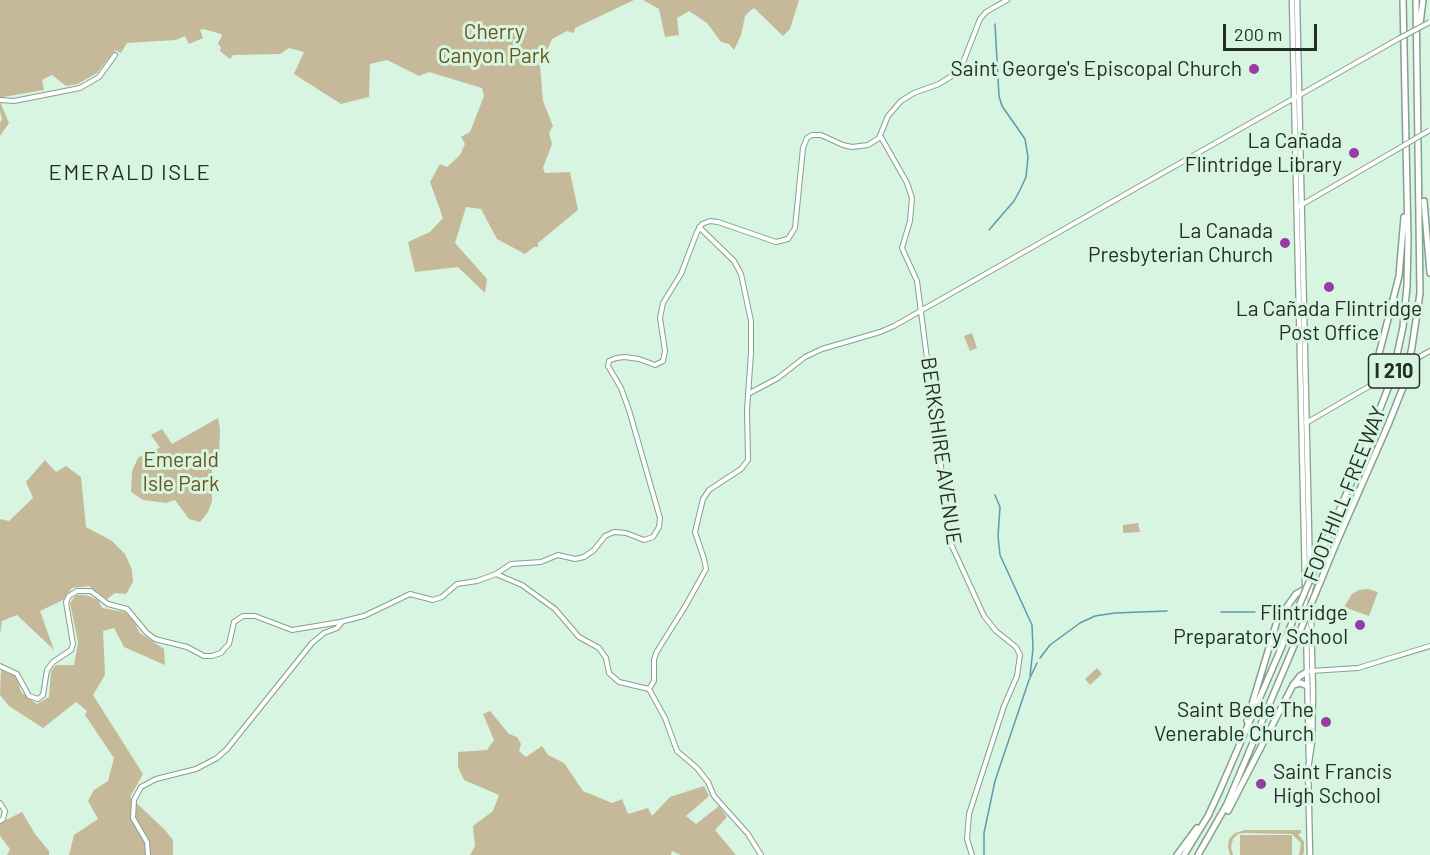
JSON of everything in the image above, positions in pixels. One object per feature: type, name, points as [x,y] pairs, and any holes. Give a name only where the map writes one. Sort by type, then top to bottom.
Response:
[{"type":"highway","name":"FOOTHILL FREEWAY","points":[[1184,855],[1208,816],[1238,752],[1351,483],[1392,378],[1403,327],[1407,286],[1401,0]]},
{"type":"highway","name":"FOOTHILL FREEWAY","points":[[1198,855],[1227,804],[1404,385],[1420,293],[1416,0]]},
{"type":"highway","points":[[1418,44],[1423,0]]},
{"type":"highway","points":[[1419,152],[1430,273]]},
{"type":"highway","points":[[1381,379],[1377,370],[1378,358],[1399,276],[1406,183]]},
{"type":"highway","points":[[1238,752],[1278,621],[1291,599],[1307,587]]},
{"type":"highway","points":[[1211,835],[1233,802],[1293,685],[1300,676],[1310,671]]},
{"type":"highway","points":[[1293,685],[1301,683],[1307,686]]},
{"type":"highway","points":[[1177,855],[1208,816]]},
{"type":"main road","points":[[1292,0],[1302,204],[1307,587],[1312,742],[1309,759]]},
{"type":"main road","points":[[1297,0],[1296,207],[1304,424]]},
{"type":"main road","points":[[1310,671],[1307,686],[1310,855]]},
{"type":"street","points":[[994,8],[995,0]]},
{"type":"street","points":[[0,666],[17,674],[29,696],[42,697],[45,692],[47,670],[73,645],[67,598],[84,590],[91,591],[108,604],[127,609],[155,639],[187,647],[204,656],[217,655],[229,644],[234,622],[247,615],[292,630],[357,619],[410,594],[433,600],[442,597],[457,584],[477,581],[516,563],[541,562],[558,555],[575,559],[584,557],[594,550],[605,536],[614,532],[626,533],[644,540],[649,539],[656,534],[660,518],[621,388],[608,363],[616,358],[625,357],[639,358],[655,365],[663,361],[665,351],[660,311],[681,274],[699,227],[706,222],[718,222],[776,242],[786,240],[795,228],[803,148],[807,138],[812,135],[821,135],[843,145],[857,147],[868,145],[881,137],[888,116],[901,101],[955,74],[964,60],[980,19],[1000,2],[1007,0]]},
{"type":"street","points":[[748,394],[778,378],[805,357],[822,349],[887,330],[1430,22]]},
{"type":"street","points":[[0,100],[14,100],[85,86],[102,74],[115,56]]},
{"type":"street","points":[[1296,207],[1430,130]]},
{"type":"street","name":"BERKSHIRE AVENUE","points":[[881,137],[907,183],[912,198],[910,221],[902,248],[916,278],[951,544],[990,624],[1013,644],[1020,655],[1017,676],[1004,706],[969,814],[967,839],[972,855]]},
{"type":"street","points":[[649,688],[654,681],[656,652],[706,569],[695,532],[703,499],[714,486],[741,469],[748,460],[751,321],[741,274],[734,261],[699,227]]},
{"type":"street","points":[[1304,424],[1430,351]]},
{"type":"street","points":[[504,569],[505,579]]},
{"type":"street","points":[[496,574],[522,585],[542,598],[561,615],[579,637],[599,648],[606,658],[609,673],[619,682],[649,688]]},
{"type":"street","points":[[148,855],[147,842],[133,818],[134,800],[141,787],[156,779],[196,769],[217,758],[227,749],[312,643],[324,633],[338,628],[343,621]]},
{"type":"street","points":[[1310,671],[1358,668],[1430,646]]},
{"type":"street","points":[[649,688],[665,718],[677,751],[697,768],[708,782],[714,796],[748,834],[761,855]]},
{"type":"street","points":[[0,803],[5,811],[0,821]]},
{"type":"green space","name":"Cherry Canyon Park","points":[[0,0],[634,0],[575,28],[574,33],[567,31],[552,39],[540,66],[543,101],[553,126],[549,133],[552,144],[543,168],[545,173],[570,172],[578,210],[538,243],[538,247],[534,247],[525,254],[497,239],[481,209],[466,207],[455,243],[487,279],[485,293],[458,267],[415,272],[408,242],[430,232],[443,218],[430,182],[440,164],[447,167],[460,155],[465,144],[461,137],[470,132],[484,96],[482,88],[429,72],[419,76],[387,60],[370,64],[369,97],[341,104],[294,74],[304,52],[289,48],[280,54],[233,55],[230,59],[220,51],[218,43],[221,34],[203,29],[200,30],[203,38],[189,44],[185,36],[176,40],[127,43],[121,53],[115,50],[97,73],[78,84],[66,86],[52,75],[42,80],[44,90],[3,97],[1,104],[9,123],[0,136],[2,119],[0,112]]},
{"type":"green space","points":[[643,0],[799,0],[790,29],[783,36],[754,8],[751,10],[745,16],[741,35],[734,50],[729,44],[721,42],[707,23],[689,11],[677,18],[679,35],[665,37],[659,9]]},
{"type":"green space","points":[[972,333],[977,348],[970,351],[964,336]]},
{"type":"green space","name":"Emerald Isle Park","points":[[218,418],[219,460],[212,464],[212,501],[208,512],[200,522],[189,519],[175,500],[166,503],[143,500],[131,492],[132,471],[138,458],[160,448],[151,435],[162,429],[172,444]]},
{"type":"green space","points":[[45,460],[56,472],[66,466],[81,477],[86,527],[112,541],[125,554],[132,570],[133,582],[126,594],[115,593],[107,599],[89,586],[72,588],[63,600],[40,611],[54,650],[17,615],[2,621],[0,634],[0,519],[9,521],[33,498],[26,482]]},
{"type":"green space","points":[[1138,523],[1140,532],[1123,533],[1123,525]]},
{"type":"green space","points":[[1368,589],[1378,592],[1369,616],[1344,607],[1352,594]]},
{"type":"green space","points":[[76,595],[86,595],[98,600],[102,608],[125,612],[133,620],[140,633],[164,649],[165,665],[124,647],[114,628],[103,631],[105,675],[93,695],[143,774],[130,797],[173,840],[173,855],[69,855],[74,835],[98,819],[88,801],[94,790],[108,781],[114,758],[85,715],[87,711],[76,702],[43,728],[9,706],[0,695],[1,670],[17,676],[21,692],[37,704],[49,697],[51,671],[56,665],[74,665],[78,642],[70,603]]},
{"type":"green space","points":[[1097,668],[1102,674],[1090,685],[1085,679]]},
{"type":"green space","points":[[490,711],[509,734],[517,737],[521,744],[519,751],[526,757],[542,746],[548,755],[564,763],[583,791],[612,803],[622,799],[628,814],[648,808],[652,816],[670,797],[704,786],[709,796],[686,816],[696,824],[719,806],[727,817],[715,830],[736,855],[681,855],[672,851],[671,855],[470,855],[475,846],[473,826],[493,811],[499,795],[464,780],[458,767],[458,752],[487,750],[494,740],[483,714]]},
{"type":"green space","points":[[22,812],[35,834],[49,851],[49,855],[7,855],[10,849],[0,836],[0,823]]},
{"type":"green space","points":[[1245,830],[1301,830],[1298,834],[1304,842],[1303,855],[1299,855],[1301,843],[1292,834],[1244,833],[1238,834],[1233,839],[1231,847],[1233,855],[1230,855],[1229,839],[1235,833]]},
{"type":"green space","points":[[1240,835],[1292,835],[1292,855],[1240,855]]},
{"type":"waterway","points":[[989,230],[1014,201],[1020,190],[1026,177],[1028,157],[1025,139],[1002,106],[999,96],[995,24]]},
{"type":"waterway","points":[[995,495],[1000,507],[998,536],[1000,555],[1032,625],[1033,649],[1030,676]]},
{"type":"waterway","points":[[1040,658],[1050,645],[1080,623],[1095,616],[1167,611]]},
{"type":"waterway","points":[[1221,612],[1255,612]]},
{"type":"waterway","points":[[984,855],[984,833],[995,781],[1029,680],[1037,663]]},
{"type":"place","name":"Saint George's Episcopal Church","points":[[1254,69]]},
{"type":"place","name":"La Cañada Flintridge Library","points":[[1354,153]]},
{"type":"place","name":"La Canada Presbyterian Church","points":[[1285,243]]},
{"type":"place","name":"La Cañada Flintridge Post Office","points":[[1329,287]]},
{"type":"place","name":"Flintridge Preparatory School","points":[[1360,625]]},
{"type":"place","name":"Saint Bede The Venerable Church","points":[[1326,722]]},
{"type":"place","name":"Saint Francis High School","points":[[1261,784]]},
{"type":"district","name":"EMERALD ISLE","points":[[130,173]]}]
